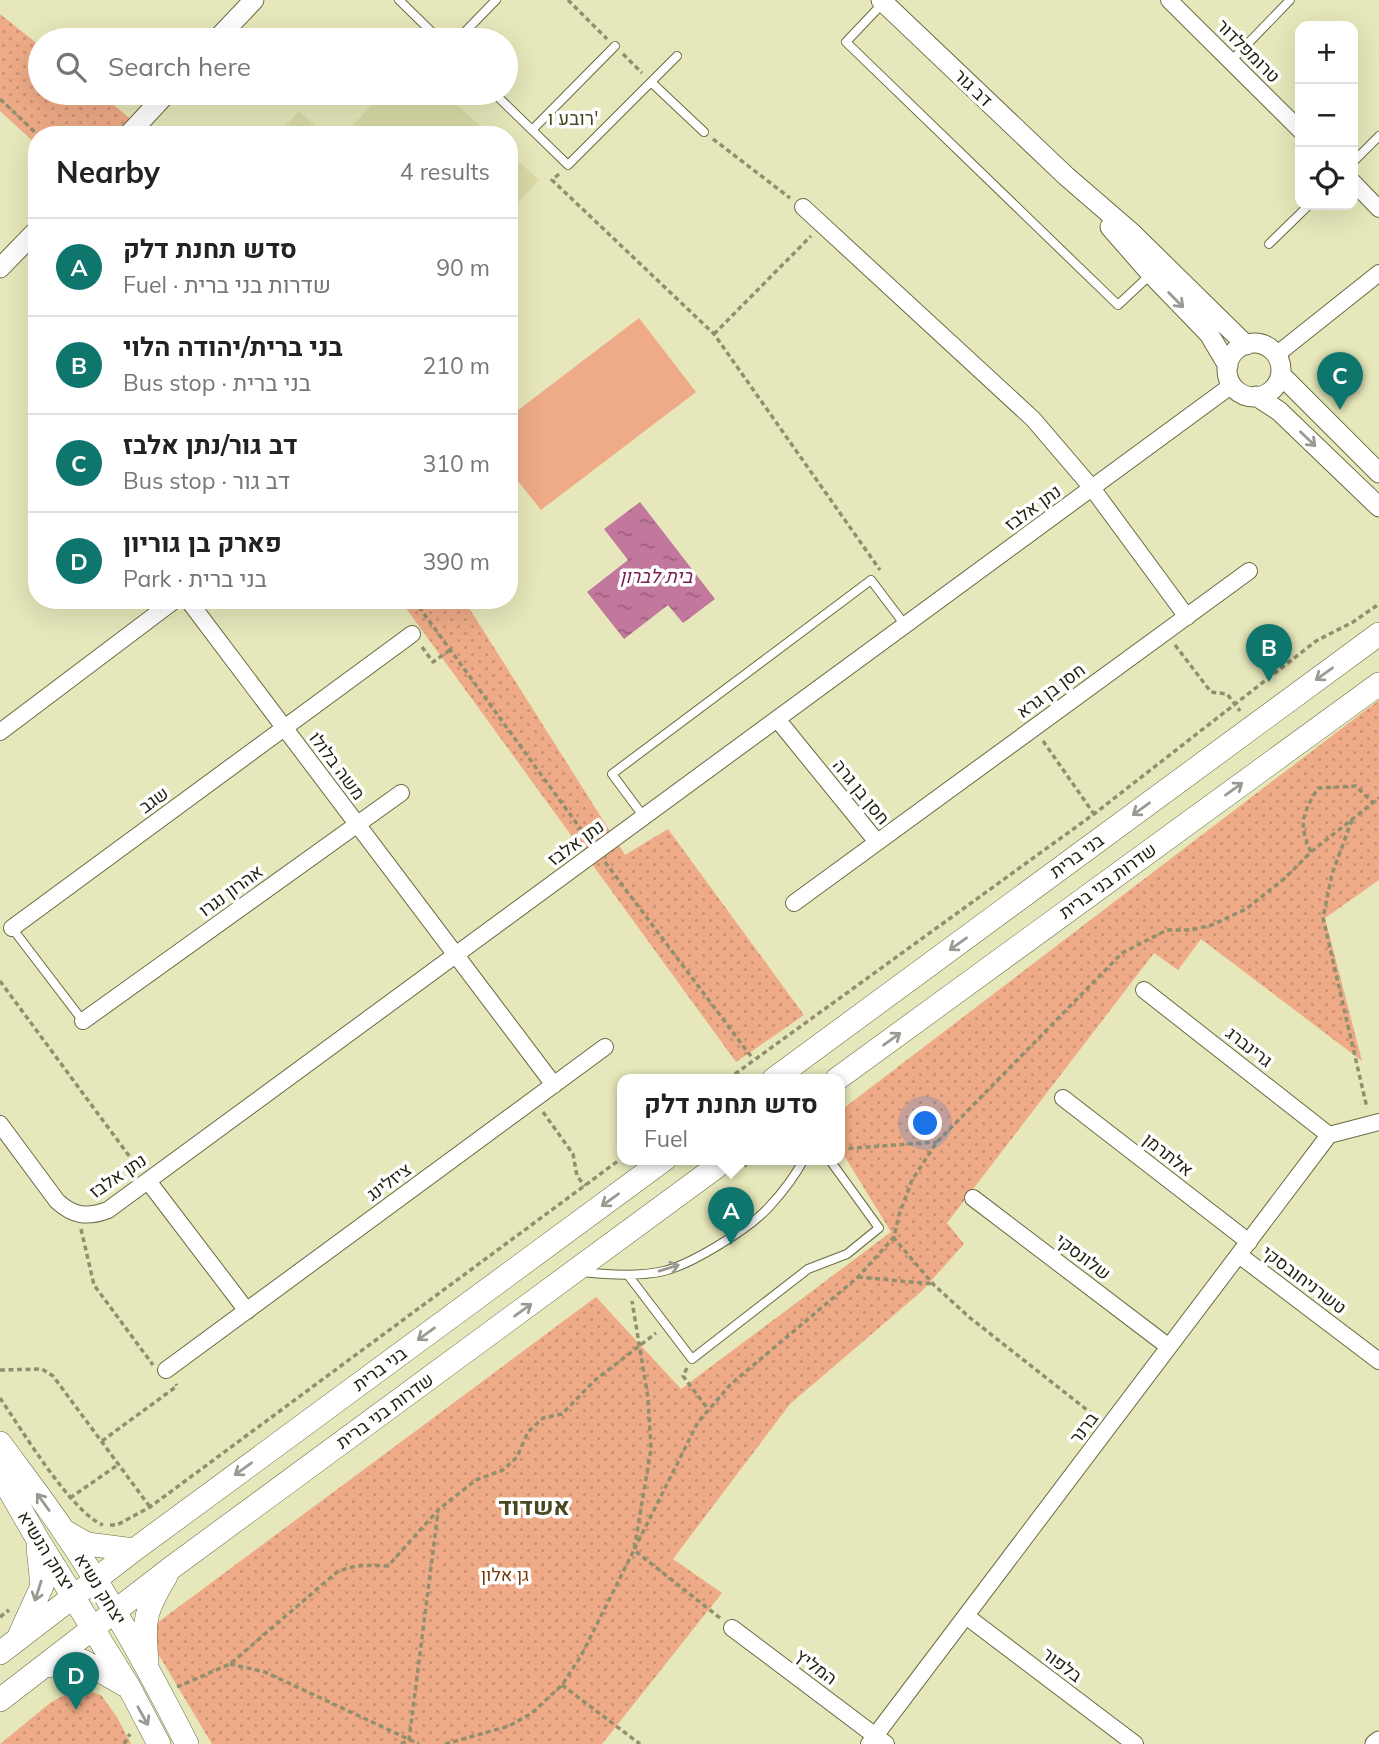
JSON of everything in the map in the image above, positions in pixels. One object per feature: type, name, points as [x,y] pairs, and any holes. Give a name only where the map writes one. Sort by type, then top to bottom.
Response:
[{"type":"main road","name":"בני ברית","points":[[781,1074],[1379,634]]},
{"type":"main road","name":"שדרות בני ברית","points":[[843,1074],[1379,684]]},
{"type":"main road","name":"בני ברית","points":[[95,1579],[657,1165]]},
{"type":"main road","name":"שדרות בני ברית","points":[[44,1666],[171,1568],[719,1165]]},
{"type":"main road","name":"יצחק נשיא","points":[[0,1443],[95,1579],[147,1667],[187,1744]]},
{"type":"main road","name":"יצחק הנשיא","points":[[0,1474],[93,1628]]},
{"type":"main road","points":[[63,1530],[87,1544],[134,1550]]},
{"type":"main road","points":[[9,1646],[42,1586],[38,1540]]},
{"type":"main road","points":[[147,1667],[144,1621],[152,1600],[171,1568]]},
{"type":"main road","points":[[9,1646],[95,1579]]},
{"type":"main road","name":"יצחק נשיא","points":[[93,1628],[159,1744]]},
{"type":"main road","points":[[0,1700],[44,1666],[83,1661],[129,1688]]},
{"type":"street","points":[[227,28],[254,0]]},
{"type":"street","name":"טרומפלדור","points":[[1169,0],[1295,125]]},
{"type":"street","name":"דב גור","points":[[882,1],[1066,176],[1157,269],[1245,345]]},
{"type":"street","points":[[136,126],[156,105]]},
{"type":"street","points":[[1358,188],[1379,209]]},
{"type":"street","name":"נתן אלבז","points":[[803,207],[1033,419],[1092,488],[1187,617]]},
{"type":"street","points":[[0,268],[28,239]]},
{"type":"street","name":"דב גור","points":[[1157,269],[1209,334],[1230,376]]},
{"type":"street","points":[[1276,355],[1379,273]]},
{"type":"street","points":[[1256,396],[1272,390],[1280,375],[1281,364],[1269,348],[1260,344],[1245,345],[1232,355],[1230,376],[1242,394],[1256,396],[1279,411],[1379,507]]},
{"type":"street","points":[[1280,375],[1379,473]]},
{"type":"street","name":"נתן אלבז","points":[[77,1214],[92,1216],[108,1210],[148,1181],[1092,488],[1230,376]]},
{"type":"street","name":"חסן בן גרא","points":[[877,842],[1249,571]]},
{"type":"street","points":[[0,732],[163,609]]},
{"type":"street","name":"משה בלולו","points":[[195,609],[455,956]]},
{"type":"street","name":"שגב","points":[[12,928],[412,634]]},
{"type":"street","name":"חסן בן גרה","points":[[777,719],[877,842],[794,903]]},
{"type":"street","name":"אהרון נגרו","points":[[83,1021],[401,793]]},
{"type":"street","points":[[455,956],[554,1084]]},
{"type":"street","name":"גרינברג","points":[[1144,990],[1329,1135]]},
{"type":"street","name":"ציזלינג","points":[[166,1370],[605,1047]]},
{"type":"street","name":"אלתרמן","points":[[1063,1098],[1244,1249]]},
{"type":"street","points":[[1329,1135],[1375,1123]]},
{"type":"street","points":[[0,1124],[57,1201],[77,1214]]},
{"type":"street","name":"ברנר","points":[[877,1741],[966,1616],[1329,1135]]},
{"type":"street","points":[[148,1181],[247,1311]]},
{"type":"street","name":"שלונסקי","points":[[973,1198],[1169,1347]]},
{"type":"street","name":"טשרניחובסקי","points":[[1244,1249],[1379,1361]]},
{"type":"street","name":"בלפור","points":[[966,1616],[1135,1744]]},
{"type":"street","name":"המליץ","points":[[732,1628],[877,1741]]},
{"type":"lane","points":[[399,0],[428,28]]},
{"type":"lane","points":[[469,28],[496,0]]},
{"type":"lane","points":[[1231,61],[1290,0]]},
{"type":"lane","points":[[882,1],[846,42],[1118,305],[1157,269]]},
{"type":"lane","points":[[532,130],[615,46]]},
{"type":"lane","points":[[506,105],[568,165],[677,56]]},
{"type":"lane","points":[[652,82],[704,132]]},
{"type":"lane","points":[[1358,157],[1379,136]]},
{"type":"lane","points":[[1269,244],[1304,210]]},
{"type":"lane","points":[[644,817],[611,774],[871,580],[905,625]]},
{"type":"lane","name":"שגב","points":[[12,928],[83,1021]]},
{"type":"lane","points":[[577,1271],[628,1275],[664,1271],[692,1260],[738,1232],[768,1209],[801,1165]]},
{"type":"lane","points":[[628,1275],[692,1359],[808,1269],[847,1254],[879,1228],[832,1165]]},
{"type":"path","points":[[0,99],[28,126]]},
{"type":"path","points":[[704,132],[803,207]]},
{"type":"path","points":[[568,165],[552,180],[714,334],[883,574]]},
{"type":"path","points":[[714,334],[821,226]]},
{"type":"path","points":[[734,1074],[1094,814],[1316,641],[1353,622],[1379,604]]},
{"type":"path","points":[[420,609],[597,852],[753,1059]]},
{"type":"path","points":[[1165,632],[1211,692],[1227,694],[1235,704]]},
{"type":"path","points":[[412,634],[433,662],[450,650]]},
{"type":"path","points":[[1033,728],[1094,814]]},
{"type":"path","points":[[1311,852],[1302,832],[1303,814],[1318,789],[1356,786],[1373,802]]},
{"type":"path","points":[[445,1744],[509,1726],[532,1713],[562,1685],[582,1656],[698,1422],[731,1384],[858,1277],[894,1237],[912,1180],[937,1142],[1122,953],[1167,930],[1191,930],[1212,925],[1246,909],[1285,878],[1311,852],[1379,798]]},
{"type":"path","points":[[1353,818],[1332,874],[1323,918],[1375,1123]]},
{"type":"path","points":[[0,981],[148,1181]]},
{"type":"path","points":[[534,1099],[573,1154],[577,1176],[585,1186]]},
{"type":"path","points":[[845,1149],[937,1142]]},
{"type":"path","points":[[0,1398],[70,1498],[92,1521],[105,1526],[117,1525],[150,1507],[617,1162]]},
{"type":"path","points":[[77,1214],[94,1285],[160,1375],[166,1370],[177,1386],[102,1441]]},
{"type":"path","points":[[879,1228],[894,1237],[934,1284],[969,1317],[1109,1427]]},
{"type":"path","points":[[628,1275],[648,1398],[651,1448],[634,1550]]},
{"type":"path","points":[[858,1277],[934,1284]]},
{"type":"path","points":[[175,1688],[230,1664],[338,1572],[366,1564],[388,1566],[439,1509],[476,1480],[503,1470],[517,1457],[528,1432],[543,1418],[562,1414],[594,1381],[667,1325]]},
{"type":"path","points":[[692,1359],[683,1376],[708,1409]]},
{"type":"path","points":[[0,1370],[43,1369],[53,1376],[150,1507]]},
{"type":"path","points":[[70,1498],[119,1464]]},
{"type":"path","points":[[410,1740],[439,1509]]},
{"type":"path","points":[[634,1550],[732,1628]]},
{"type":"path","points":[[230,1664],[265,1672],[419,1744]]},
{"type":"path","points":[[562,1685],[640,1744]]},
{"type":"path","points":[[401,1744],[410,1740]]},
{"type":"shaded area","points":[[372,105],[457,105],[480,126],[352,126]]},
{"type":"shaded area","points":[[299,111],[315,126],[285,126]]},
{"type":"shaded area","points":[[518,161],[539,180],[518,202]]},
{"type":"green space","points":[[0,14],[28,36],[28,105],[114,105],[138,126],[28,126],[28,137],[0,111]]},
{"type":"green space","points":[[639,318],[696,392],[541,510],[518,481],[518,410]]},
{"type":"green space","points":[[407,609],[470,609],[625,855],[668,829],[804,1015],[736,1062]]},
{"type":"green space","name":"גן אלון","points":[[1379,700],[1379,880],[1325,918],[1362,1061],[1201,939],[1178,970],[1154,953],[947,1223],[964,1244],[922,1291],[790,1404],[673,1559],[722,1593],[602,1744],[212,1744],[145,1632],[596,1297],[681,1389],[891,1232],[845,1157],[845,1107]]},
{"type":"green space","points":[[77,1688],[101,1695],[117,1717],[131,1744],[0,1744],[50,1703]]},
{"type":"water","name":"בית לברון","points":[[640,502],[715,599],[683,623],[668,605],[624,639],[587,592],[628,560],[604,529]]},
{"type":"place","name":"דב גור/נתן אלבז","points":[[1340,410]]},
{"type":"place","name":"בני ברית/יהודה הלוי","points":[[1269,682]]},
{"type":"place","name":"סדש תחנת דלק","points":[[731,1245]]},
{"type":"place","name":"פארק בן גוריון","points":[[76,1710]]},
{"type":"district","name":"רובע ו'","points":[[573,118]]},
{"type":"district","name":"אשדוד","points":[[534,1507]]}]
